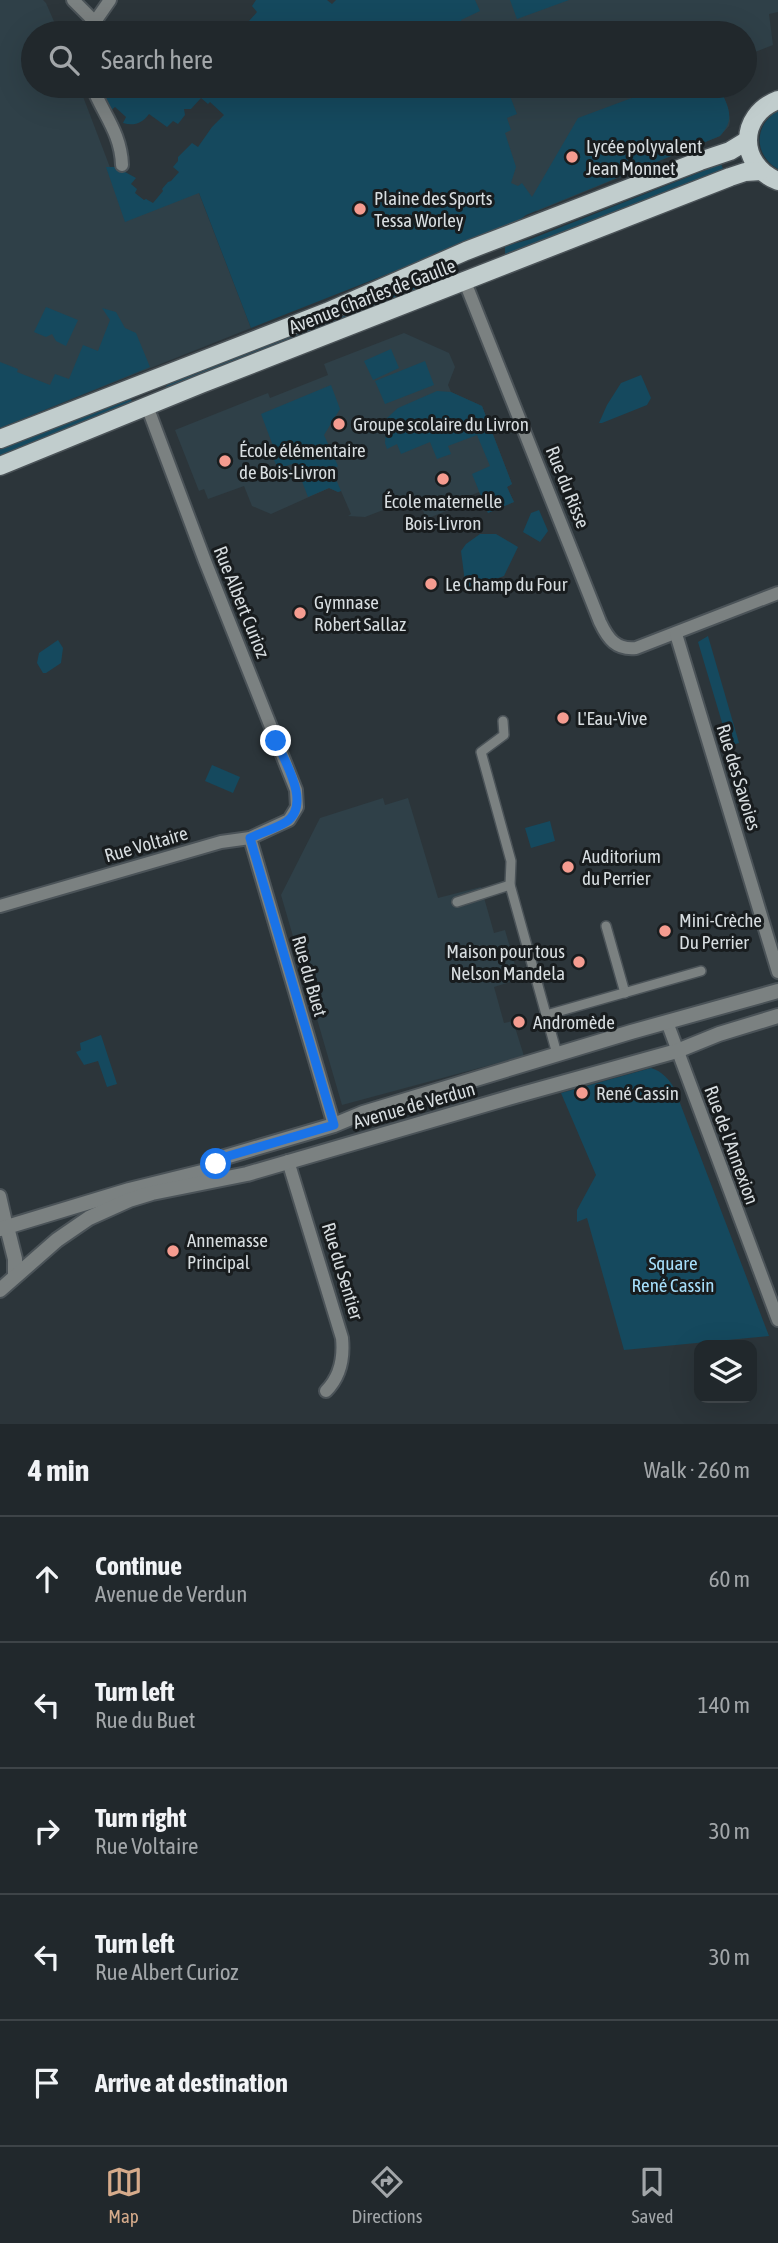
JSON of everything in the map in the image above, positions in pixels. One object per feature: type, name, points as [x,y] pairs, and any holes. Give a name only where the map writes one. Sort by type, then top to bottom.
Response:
[{"type":"main road","points":[[778,100],[766,106],[754,118],[748,140],[750,153],[761,171],[778,181]]},
{"type":"main road","name":"Avenue Charles de Gaulle","points":[[0,439],[327,312],[445,259],[724,153],[748,140]]},
{"type":"main road","name":"Avenue Charles de Gaulle","points":[[0,466],[214,379],[730,177],[761,171]]},
{"type":"main road","points":[[445,259],[447,271],[465,282],[475,269],[466,251]]},
{"type":"main road","points":[[143,383],[146,408]]},
{"type":"street","points":[[73,0],[94,21],[110,0]]},
{"type":"street","points":[[97,98],[117,135],[122,165]]},
{"type":"street","name":"Rue du Risse","points":[[465,282],[607,636],[621,647],[631,649],[778,593]]},
{"type":"street","name":"Rue Albert Curioz","points":[[146,408],[296,790],[296,811]]},
{"type":"street","name":"Rue des Savoies","points":[[676,634],[778,972]]},
{"type":"street","points":[[503,721],[504,736],[481,751],[511,861],[510,885],[558,1054]]},
{"type":"street","name":"Rue Voltaire","points":[[0,906],[221,842],[250,838],[286,822],[296,811]]},
{"type":"street","name":"Rue du Buet","points":[[250,838],[334,1125]]},
{"type":"street","points":[[457,902],[510,885]]},
{"type":"street","points":[[606,926],[625,993]]},
{"type":"street","points":[[546,1015],[701,971]]},
{"type":"street","name":"Avenue de Verdun","points":[[4,1228],[129,1190],[214,1169],[221,1158],[334,1125],[363,1113],[778,991]]},
{"type":"street","name":"Avenue de Verdun","points":[[0,1290],[67,1233],[119,1203],[152,1193],[231,1178],[677,1051],[719,1034],[778,1016]]},
{"type":"street","name":"Rue de l'Annexion","points":[[667,1022],[778,1320]]},
{"type":"street","name":"Rue du Sentier","points":[[288,1161],[342,1338],[340,1370],[326,1391]]},
{"type":"street","points":[[0,1196],[4,1228],[15,1259],[15,1275]]},
{"type":"shaded area","points":[[0,0],[43,0],[54,21],[21,21],[21,98],[84,98],[127,212],[142,209],[195,183],[251,328],[0,428]]},
{"type":"shaded area","points":[[441,0],[778,0],[778,12],[769,14],[773,45],[757,51],[757,21],[449,21]]},
{"type":"shaded area","name":"Lycée polyvalent Jean Monnet","points":[[477,98],[724,98],[730,121],[720,136],[538,211],[506,202]]},
{"type":"shaded area","name":"Groupe scolaire du Livron","points":[[404,333],[449,353],[455,367],[448,385],[451,392],[482,406],[512,484],[507,487],[514,502],[488,513],[479,492],[454,502],[450,492],[445,495],[451,509],[426,519],[422,508],[414,511],[409,500],[365,517],[348,516],[351,514],[341,491],[329,488],[271,514],[252,506],[244,486],[208,499],[204,489],[199,491],[175,430],[268,393],[270,398],[328,375],[324,364]]},
{"type":"shaded area","points":[[383,798],[385,805],[408,798],[438,898],[481,887],[494,933],[505,930],[519,979],[494,987],[504,1023],[513,1021],[524,1056],[342,1105],[281,895],[320,818]]},
{"type":"green space","points":[[256,0],[327,0],[332,4],[336,0],[475,0],[480,11],[461,21],[249,21],[257,12],[252,6]]},
{"type":"green space","points":[[510,0],[569,0],[517,19]]},
{"type":"green space","name":"Plaine des Sports Tessa Worley","points":[[103,98],[201,98],[191,109],[184,109],[185,115],[178,124],[173,121],[167,127],[149,114],[140,122],[127,124],[123,123],[126,117],[115,107],[109,112]]},
{"type":"green space","name":"Plaine des Sports Tessa Worley","points":[[201,98],[511,98],[517,114],[507,118],[511,130],[505,133],[516,167],[511,183],[518,186],[522,183],[532,197],[578,118],[632,98],[724,98],[729,117],[720,136],[526,215],[514,224],[251,328],[199,193],[125,222],[106,167],[116,167],[136,178],[131,184],[137,189],[135,193],[153,203],[162,189],[179,172],[173,167],[178,157],[192,143],[198,147],[224,115],[210,102],[208,104]]},
{"type":"green space","points":[[778,111],[778,169],[764,156],[760,140],[764,124]]},
{"type":"green space","points":[[721,164],[724,171],[505,261],[505,246],[531,239]]},
{"type":"green space","points":[[438,271],[444,286],[148,402],[151,395],[162,391],[172,380],[425,280]]},
{"type":"green space","points":[[46,307],[78,320],[66,346],[56,341],[52,334],[46,337],[34,332]]},
{"type":"green space","points":[[102,308],[116,312],[125,328],[136,333],[150,367],[0,428],[0,362],[50,385],[55,374],[69,379],[83,345],[98,351],[110,320]]},
{"type":"green space","points":[[391,349],[399,368],[373,380],[364,361]]},
{"type":"green space","points":[[425,361],[434,385],[385,404],[375,381]]},
{"type":"green space","points":[[641,375],[651,398],[647,405],[599,423],[621,383]]},
{"type":"green space","points":[[331,385],[340,409],[324,435],[338,466],[332,470],[341,491],[329,488],[308,497],[295,463],[278,469],[274,460],[278,459],[261,414]]},
{"type":"green space","points":[[437,391],[451,392],[482,406],[512,484],[507,487],[514,502],[488,513],[472,474],[490,466],[477,435],[448,446],[451,454],[437,459],[430,442],[401,454],[397,444],[387,449],[387,418],[398,408]]},
{"type":"green space","points":[[130,396],[134,408],[59,432],[17,455],[14,450],[0,456],[0,448]]},
{"type":"green space","points":[[539,510],[548,531],[540,542],[523,532],[531,513]]},
{"type":"green space","points":[[480,534],[496,534],[518,547],[504,576],[466,590],[461,551]]},
{"type":"green space","points":[[708,636],[739,743],[729,746],[698,642]]},
{"type":"green space","points":[[58,640],[63,648],[61,663],[43,673],[37,663],[39,653]]},
{"type":"green space","points":[[212,765],[240,777],[233,793],[205,781]]},
{"type":"green space","points":[[550,821],[555,841],[531,848],[525,828]]},
{"type":"green space","points":[[101,1035],[117,1084],[107,1087],[98,1061],[84,1065],[76,1052],[81,1050],[80,1043]]},
{"type":"green space","name":"Square René Cassin","points":[[651,1068],[659,1071],[671,1083],[769,1336],[694,1340],[694,1343],[624,1350],[587,1218],[577,1222],[577,1210],[596,1175],[561,1093]]},
{"type":"place","name":"Lycée polyvalent Jean Monnet","points":[[572,157]]},
{"type":"place","name":"Plaine des Sports Tessa Worley","points":[[360,209]]},
{"type":"place","name":"Groupe scolaire du Livron","points":[[339,424]]},
{"type":"place","name":"École élémentaire de Bois-Livron","points":[[225,461]]},
{"type":"place","name":"École maternelle Bois-Livron","points":[[443,479]]},
{"type":"place","name":"Le Champ du Four","points":[[431,584]]},
{"type":"place","name":"Gymnase Robert Sallaz","points":[[300,613]]},
{"type":"place","name":"L'Eau-Vive","points":[[563,718]]},
{"type":"place","name":"Auditorium du Perrier","points":[[568,867]]},
{"type":"place","name":"Mini-Crèche Du Perrier","points":[[665,931]]},
{"type":"place","name":"Maison pour tous Nelson Mandela","points":[[579,962]]},
{"type":"place","name":"Andromède","points":[[519,1022]]},
{"type":"place","name":"René Cassin","points":[[582,1093]]},
{"type":"place","name":"Annemasse Principal","points":[[173,1251]]},
{"type":"route","points":[[216,1164],[221,1158],[334,1125],[250,838],[289,820],[297,807],[296,790],[276,741]]}]
